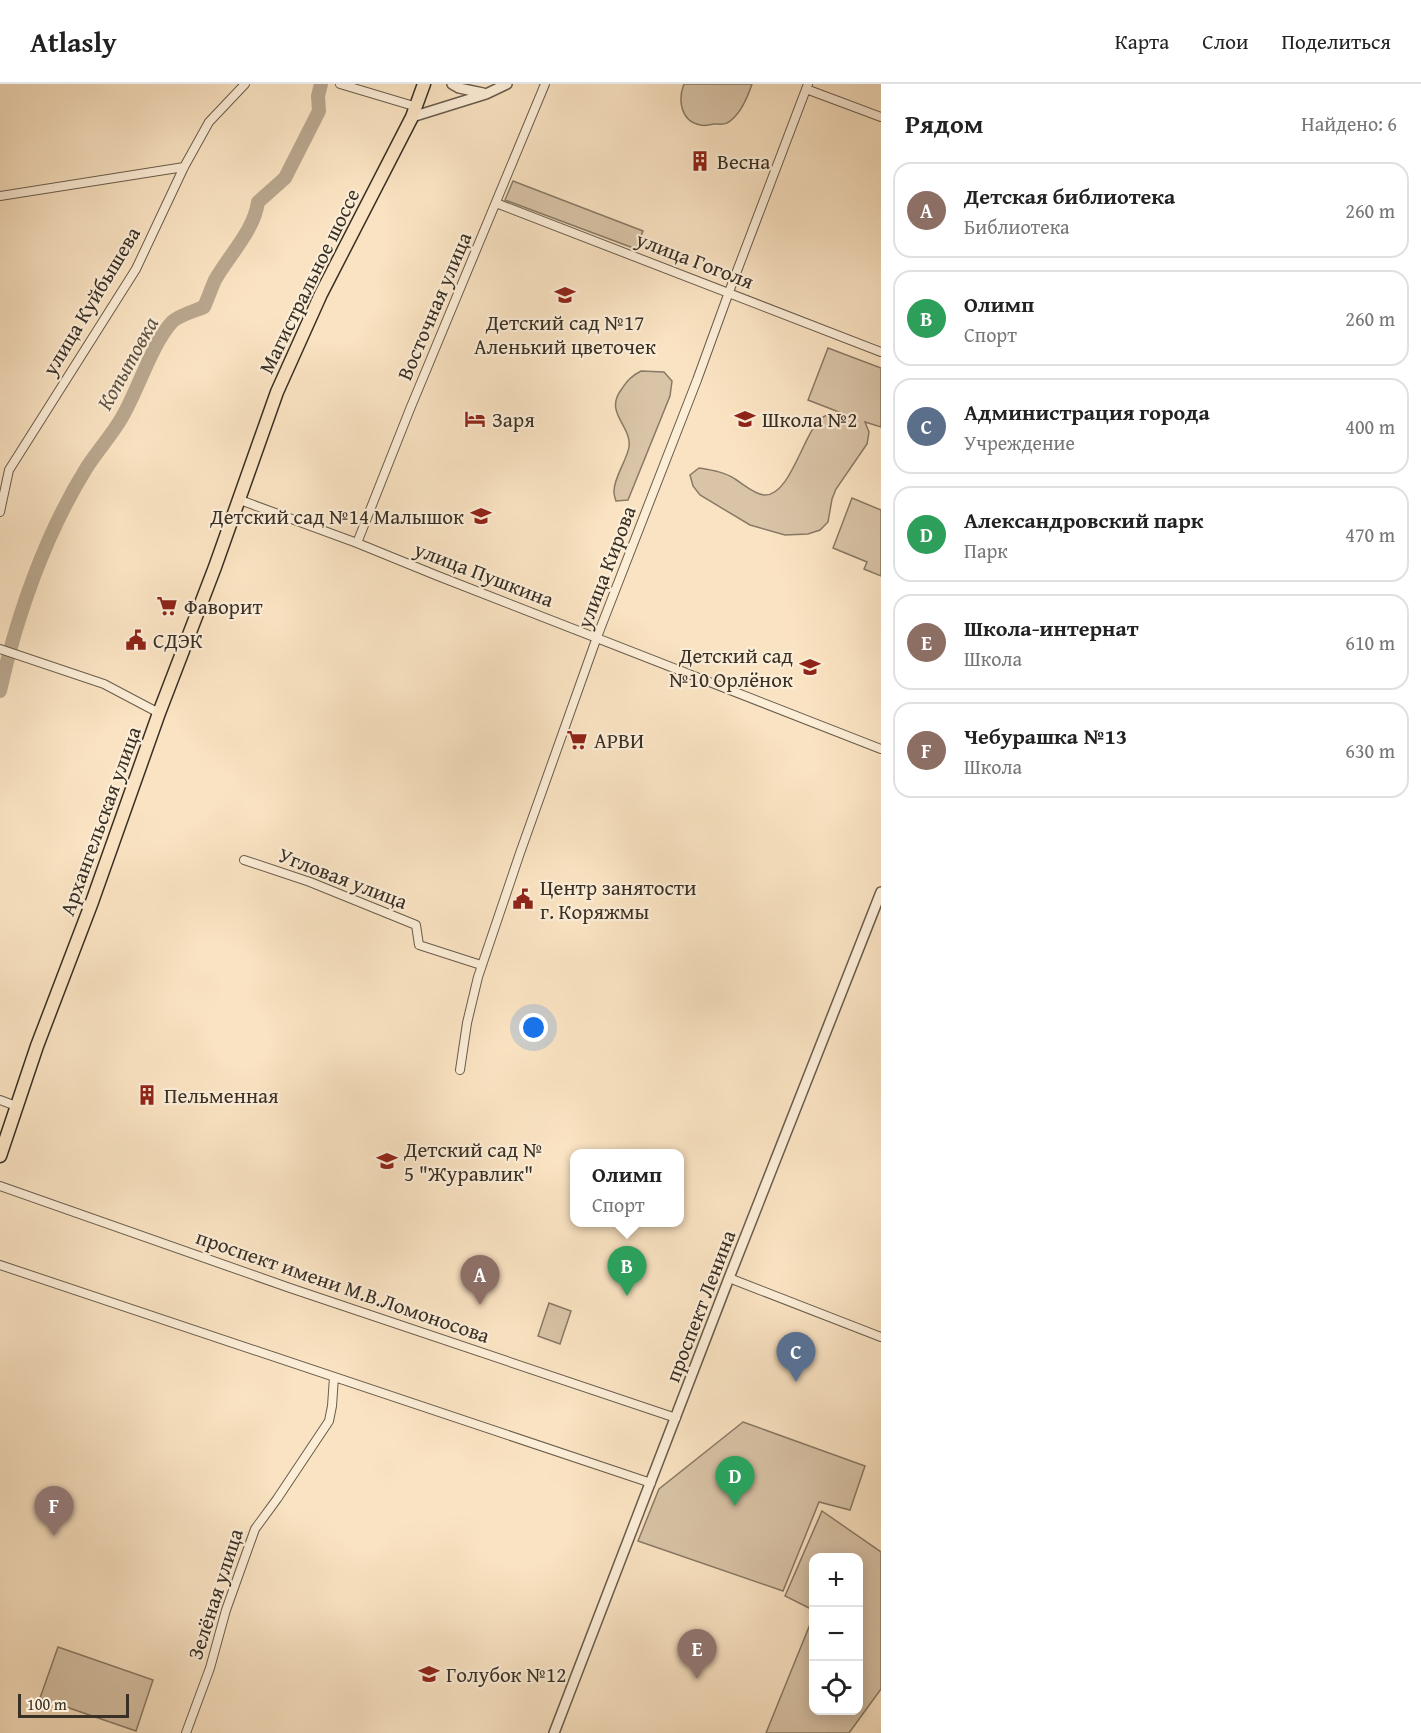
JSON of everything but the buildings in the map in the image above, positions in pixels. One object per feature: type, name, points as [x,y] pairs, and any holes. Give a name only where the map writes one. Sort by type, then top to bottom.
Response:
[{"type":"main road","name":"Магистральное шоссе","points":[[240,500],[263,430],[293,356],[350,236],[415,112],[424,84]]},
{"type":"main road","name":"Архангельская улица","points":[[0,1156],[16,1106],[159,713],[240,500]]},
{"type":"street","name":"улица Куйбышева","points":[[0,512],[9,470],[136,269],[184,166],[208,122],[245,84]]},
{"type":"street","points":[[340,84],[415,112],[486,93],[507,84]]},
{"type":"street","points":[[452,84],[459,88],[486,93]]},
{"type":"street","name":"Восточная улица","points":[[357,543],[544,84]]},
{"type":"street","points":[[807,86],[881,117]]},
{"type":"street","name":"улица Кирова","points":[[460,1070],[467,1023],[481,965],[520,853],[597,638],[698,380],[807,86]]},
{"type":"street","points":[[0,196],[184,166]]},
{"type":"street","name":"улица Гоголя","points":[[496,203],[881,352]]},
{"type":"street","name":"улица Пушкина","points":[[240,500],[357,543],[881,749]]},
{"type":"street","points":[[1,650],[104,684],[159,713]]},
{"type":"street","name":"Угловая улица","points":[[244,860],[310,882],[416,924],[419,945],[481,965]]},
{"type":"street","name":"проспект Ленина","points":[[554,1733],[881,892]]},
{"type":"street","points":[[0,1100],[16,1106]]},
{"type":"street","name":"проспект имени М.В.Ломоносова","points":[[0,1185],[290,1288],[676,1418]]},
{"type":"street","points":[[0,1265],[651,1483]]},
{"type":"street","points":[[729,1278],[881,1337]]},
{"type":"street","name":"Зелёная улица","points":[[186,1733],[210,1668],[226,1610],[255,1528],[329,1421],[334,1377]]},
{"type":"shaded area","points":[[684,84],[752,84],[743,105],[732,120],[724,124],[700,125],[688,119],[682,109],[681,96]]},
{"type":"shaded area","points":[[513,181],[643,231],[636,249],[505,200]]},
{"type":"shaded area","points":[[828,348],[881,368],[881,427],[865,422],[869,432],[867,444],[836,489],[828,522],[820,530],[808,534],[785,535],[750,525],[700,495],[693,486],[690,475],[699,468],[727,475],[764,495],[774,493],[783,485],[818,422],[827,415],[844,414],[808,400]]},
{"type":"shaded area","points":[[641,371],[664,372],[672,381],[670,396],[628,500],[616,501],[614,487],[629,447],[627,432],[617,413],[617,398],[627,381]]},
{"type":"shaded area","points":[[852,498],[881,510],[881,576],[864,569],[867,562],[833,548]]},
{"type":"shaded area","points":[[549,1303],[571,1311],[560,1344],[538,1336]]},
{"type":"shaded area","points":[[743,1422],[865,1466],[850,1510],[819,1502],[783,1591],[638,1541],[659,1489]]},
{"type":"shaded area","points":[[822,1511],[881,1552],[881,1689],[863,1714],[863,1553],[809,1553],[809,1608],[785,1596]]},
{"type":"shaded area","points":[[809,1627],[809,1715],[862,1715],[849,1733],[766,1733]]},
{"type":"shaded area","points":[[58,1647],[153,1680],[136,1731],[40,1698]]},
{"type":"waterway","name":"Копытовка","points":[[0,691],[15,633],[34,575],[72,492],[121,419],[164,332],[175,320],[204,307],[215,280],[252,223],[258,202],[285,178],[319,111],[318,96],[321,84]]},
{"type":"place","name":"Весна","points":[[700,161]]},
{"type":"place","name":"Детский сад №17 Аленький цветочек","points":[[565,295]]},
{"type":"place","name":"Заря","points":[[475,419]]},
{"type":"place","name":"Школа №2","points":[[745,419]]},
{"type":"place","name":"Детский сад №14 Малышок","points":[[481,516]]},
{"type":"place","name":"Фаворит","points":[[167,606]]},
{"type":"place","name":"СДЭК","points":[[136,640]]},
{"type":"place","name":"Детский сад №10 Орлёнок","points":[[810,667]]},
{"type":"place","name":"АРВИ","points":[[577,740]]},
{"type":"place","name":"Центр занятости г. Коряжмы","points":[[523,899]]},
{"type":"place","name":"Пельменная","points":[[147,1095]]},
{"type":"place","name":"Детский сад № 5 \"Журавлик\"","points":[[387,1161]]},
{"type":"place","name":"Олимп","points":[[627,1296]]},
{"type":"place","name":"Детская библиотека","points":[[480,1305]]},
{"type":"place","name":"Администрация города","points":[[796,1382]]},
{"type":"place","name":"Александровский парк","points":[[735,1506]]},
{"type":"place","name":"Чебурашка №13","points":[[54,1536]]},
{"type":"place","name":"Голубок №12","points":[[429,1674]]},
{"type":"place","name":"Школа-интернат","points":[[697,1679]]}]
